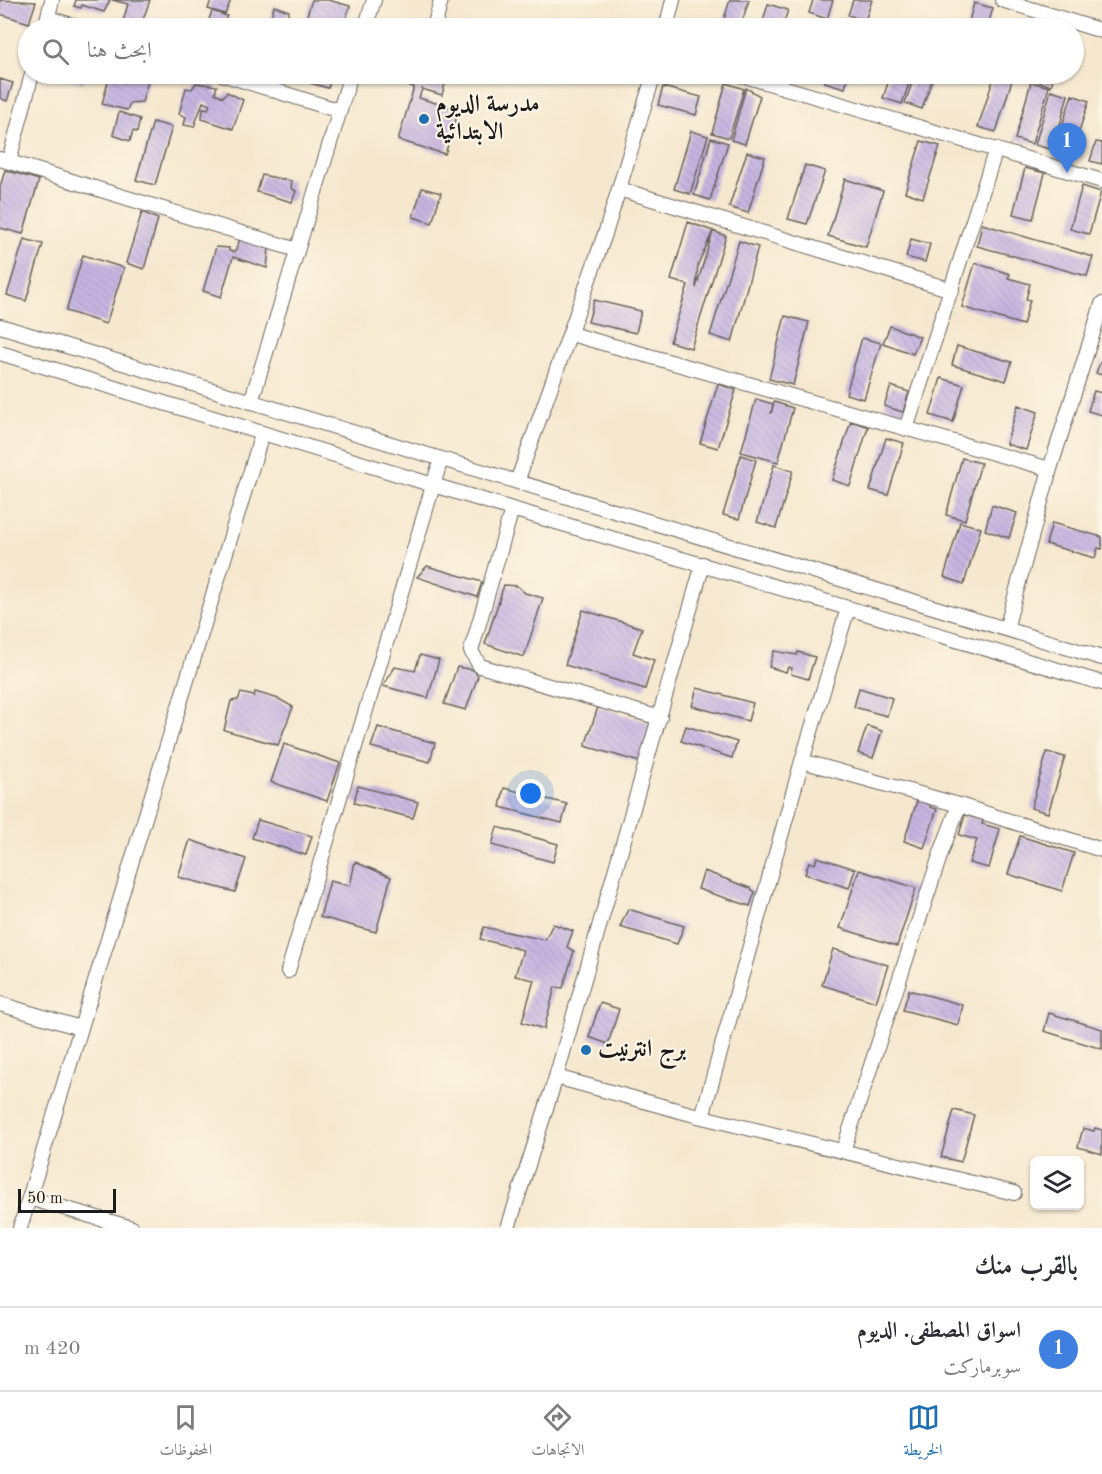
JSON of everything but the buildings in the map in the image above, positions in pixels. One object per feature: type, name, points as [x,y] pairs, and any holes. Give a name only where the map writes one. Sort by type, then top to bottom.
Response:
[{"type":"street","points":[[47,18],[52,0]]},
{"type":"street","points":[[368,18],[374,0]]},
{"type":"street","points":[[436,18],[441,0]]},
{"type":"street","points":[[668,18],[673,0]]},
{"type":"street","points":[[1002,0],[1060,18]]},
{"type":"street","points":[[1084,25],[1102,31]]},
{"type":"street","points":[[29,84],[4,160],[297,250]]},
{"type":"street","points":[[254,84],[340,111]]},
{"type":"street","points":[[251,402],[348,84]]},
{"type":"street","points":[[517,482],[571,334],[651,84]]},
{"type":"street","points":[[772,84],[1102,181]]},
{"type":"street","points":[[906,429],[996,149]]},
{"type":"street","points":[[619,189],[952,290]]},
{"type":"street","points":[[1006,629],[1050,470],[1102,304]]},
{"type":"street","points":[[0,326],[1102,658]]},
{"type":"street","points":[[571,334],[1050,470]]},
{"type":"street","points":[[0,353],[512,509],[1102,683]]},
{"type":"street","points":[[20,1228],[262,434]]},
{"type":"street","points":[[288,971],[441,459]]},
{"type":"street","points":[[512,509],[471,651],[473,659],[480,666],[660,718]]},
{"type":"street","points":[[508,1228],[556,1077],[703,564]]},
{"type":"street","points":[[702,1117],[802,761],[848,608]]},
{"type":"street","points":[[802,761],[959,805],[1102,850]]},
{"type":"street","points":[[843,1151],[937,864],[959,805]]},
{"type":"street","points":[[0,1004],[80,1028]]},
{"type":"street","points":[[556,1077],[702,1117],[1014,1193]]},
{"type":"street","points":[[29,1198],[132,1228]]},
{"type":"place","name":"مدرسة الديوم الابتدائية","points":[[424,119]]},
{"type":"place","name":"اسواق المصطفى. الديوم","points":[[1067,173]]},
{"type":"place","name":"برج انترنيت","points":[[586,1050]]}]
